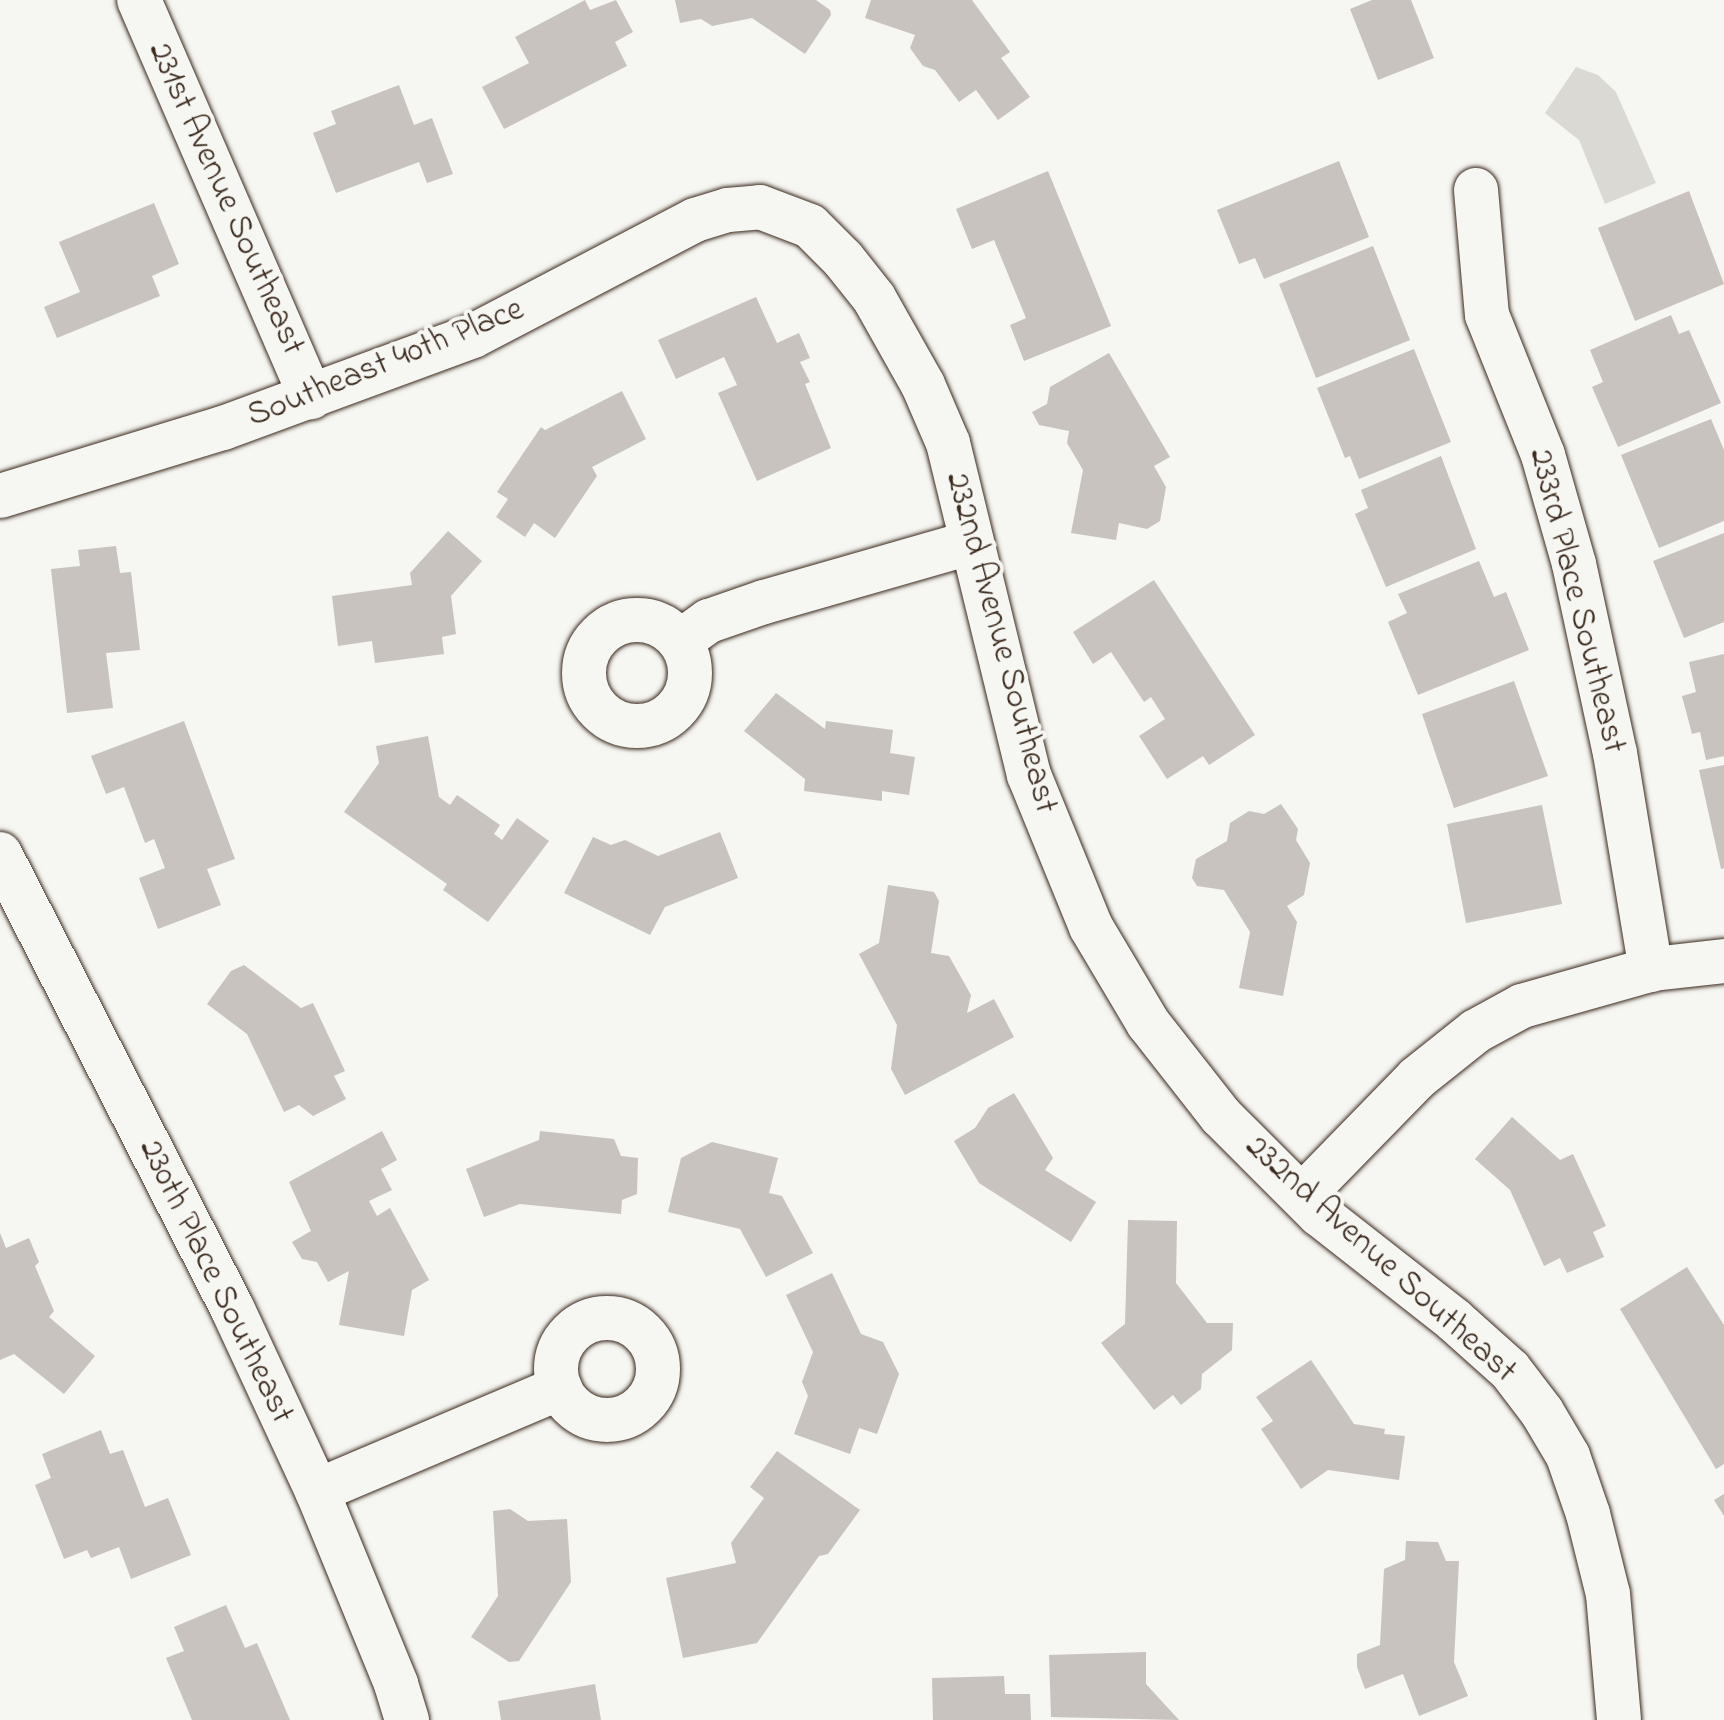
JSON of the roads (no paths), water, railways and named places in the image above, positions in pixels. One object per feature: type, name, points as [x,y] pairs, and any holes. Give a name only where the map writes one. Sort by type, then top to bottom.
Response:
[{"type":"street","name":"231st Avenue Southeast","points":[[139,0],[311,397]]},
{"type":"street","name":"233rd Place Southeast","points":[[1476,190],[1487,315],[1543,455],[1574,564],[1615,753],[1651,970]]},
{"type":"street","name":"Southeast 40th Place","points":[[0,496],[223,428],[473,336],[695,220],[728,210],[760,207]]},
{"type":"street","name":"232nd Avenue Southeast","points":[[760,207],[810,226],[843,259],[874,298],[923,385],[948,443],[1029,775],[1091,927],[1148,1023],[1221,1116],[1302,1196],[1510,1370],[1542,1412],[1568,1456],[1608,1594],[1619,1720]]},
{"type":"street","points":[[681,641],[709,621],[764,602],[970,543]]},
{"type":"street","name":"230th Place Southeast","points":[[0,854],[233,1310],[317,1491],[396,1684],[407,1720]]},
{"type":"street","points":[[1302,1196],[1417,1078],[1476,1031],[1522,1006],[1651,970],[1724,961]]},
{"type":"street","points":[[317,1491],[560,1388]]}]
